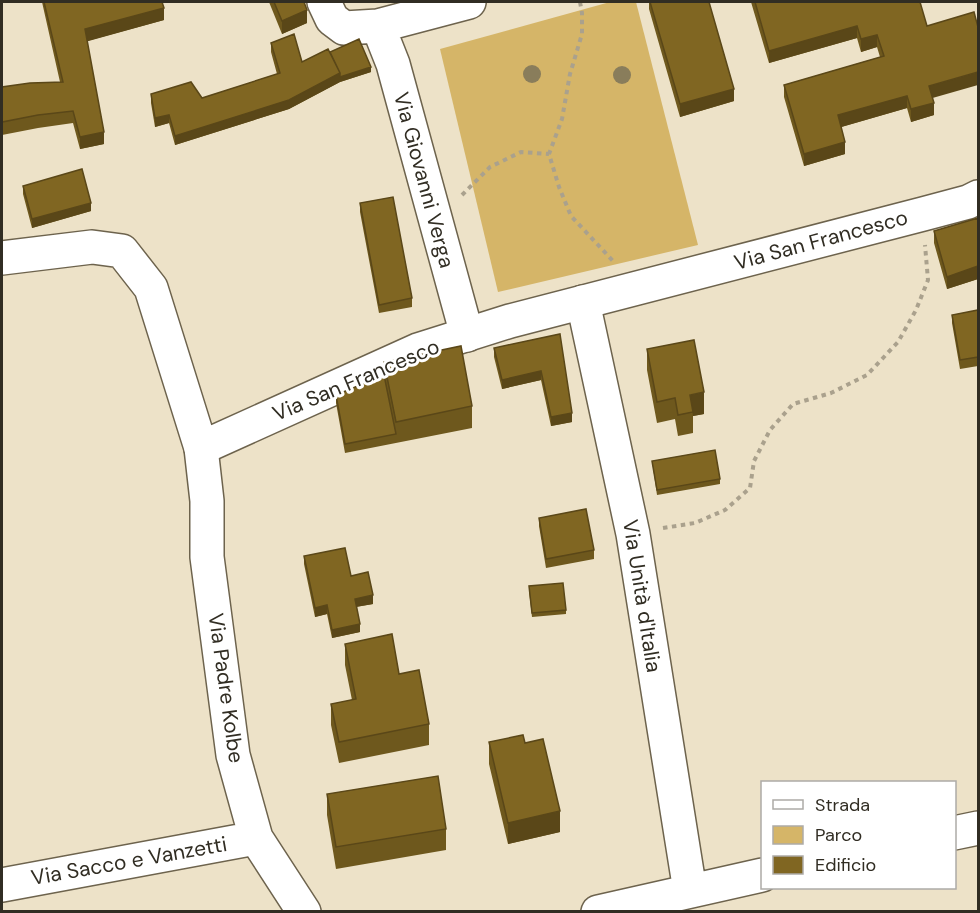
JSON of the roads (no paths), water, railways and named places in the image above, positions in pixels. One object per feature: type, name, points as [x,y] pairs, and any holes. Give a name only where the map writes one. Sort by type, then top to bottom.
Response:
[{"type":"street","points":[[324,2],[332,19],[344,28],[378,26],[469,2]]},
{"type":"street","name":"Via Giovanni Verga","points":[[378,26],[393,64],[467,334]]},
{"type":"street","name":"Via San Francesco","points":[[201,448],[418,350],[467,334],[968,202],[978,197]]},
{"type":"street","points":[[2,258],[92,247],[122,251],[151,288],[201,448]]},
{"type":"street","name":"Via Unità d'Italia","points":[[583,302],[633,534],[690,891]]},
{"type":"street","name":"Via Padre Kolbe","points":[[201,448],[207,501],[207,557],[233,755],[256,838],[304,912]]},
{"type":"street","points":[[956,833],[978,828]]},
{"type":"street","name":"Via Sacco e Vanzetti","points":[[2,885],[256,838]]},
{"type":"street","points":[[598,912],[761,875]]}]
